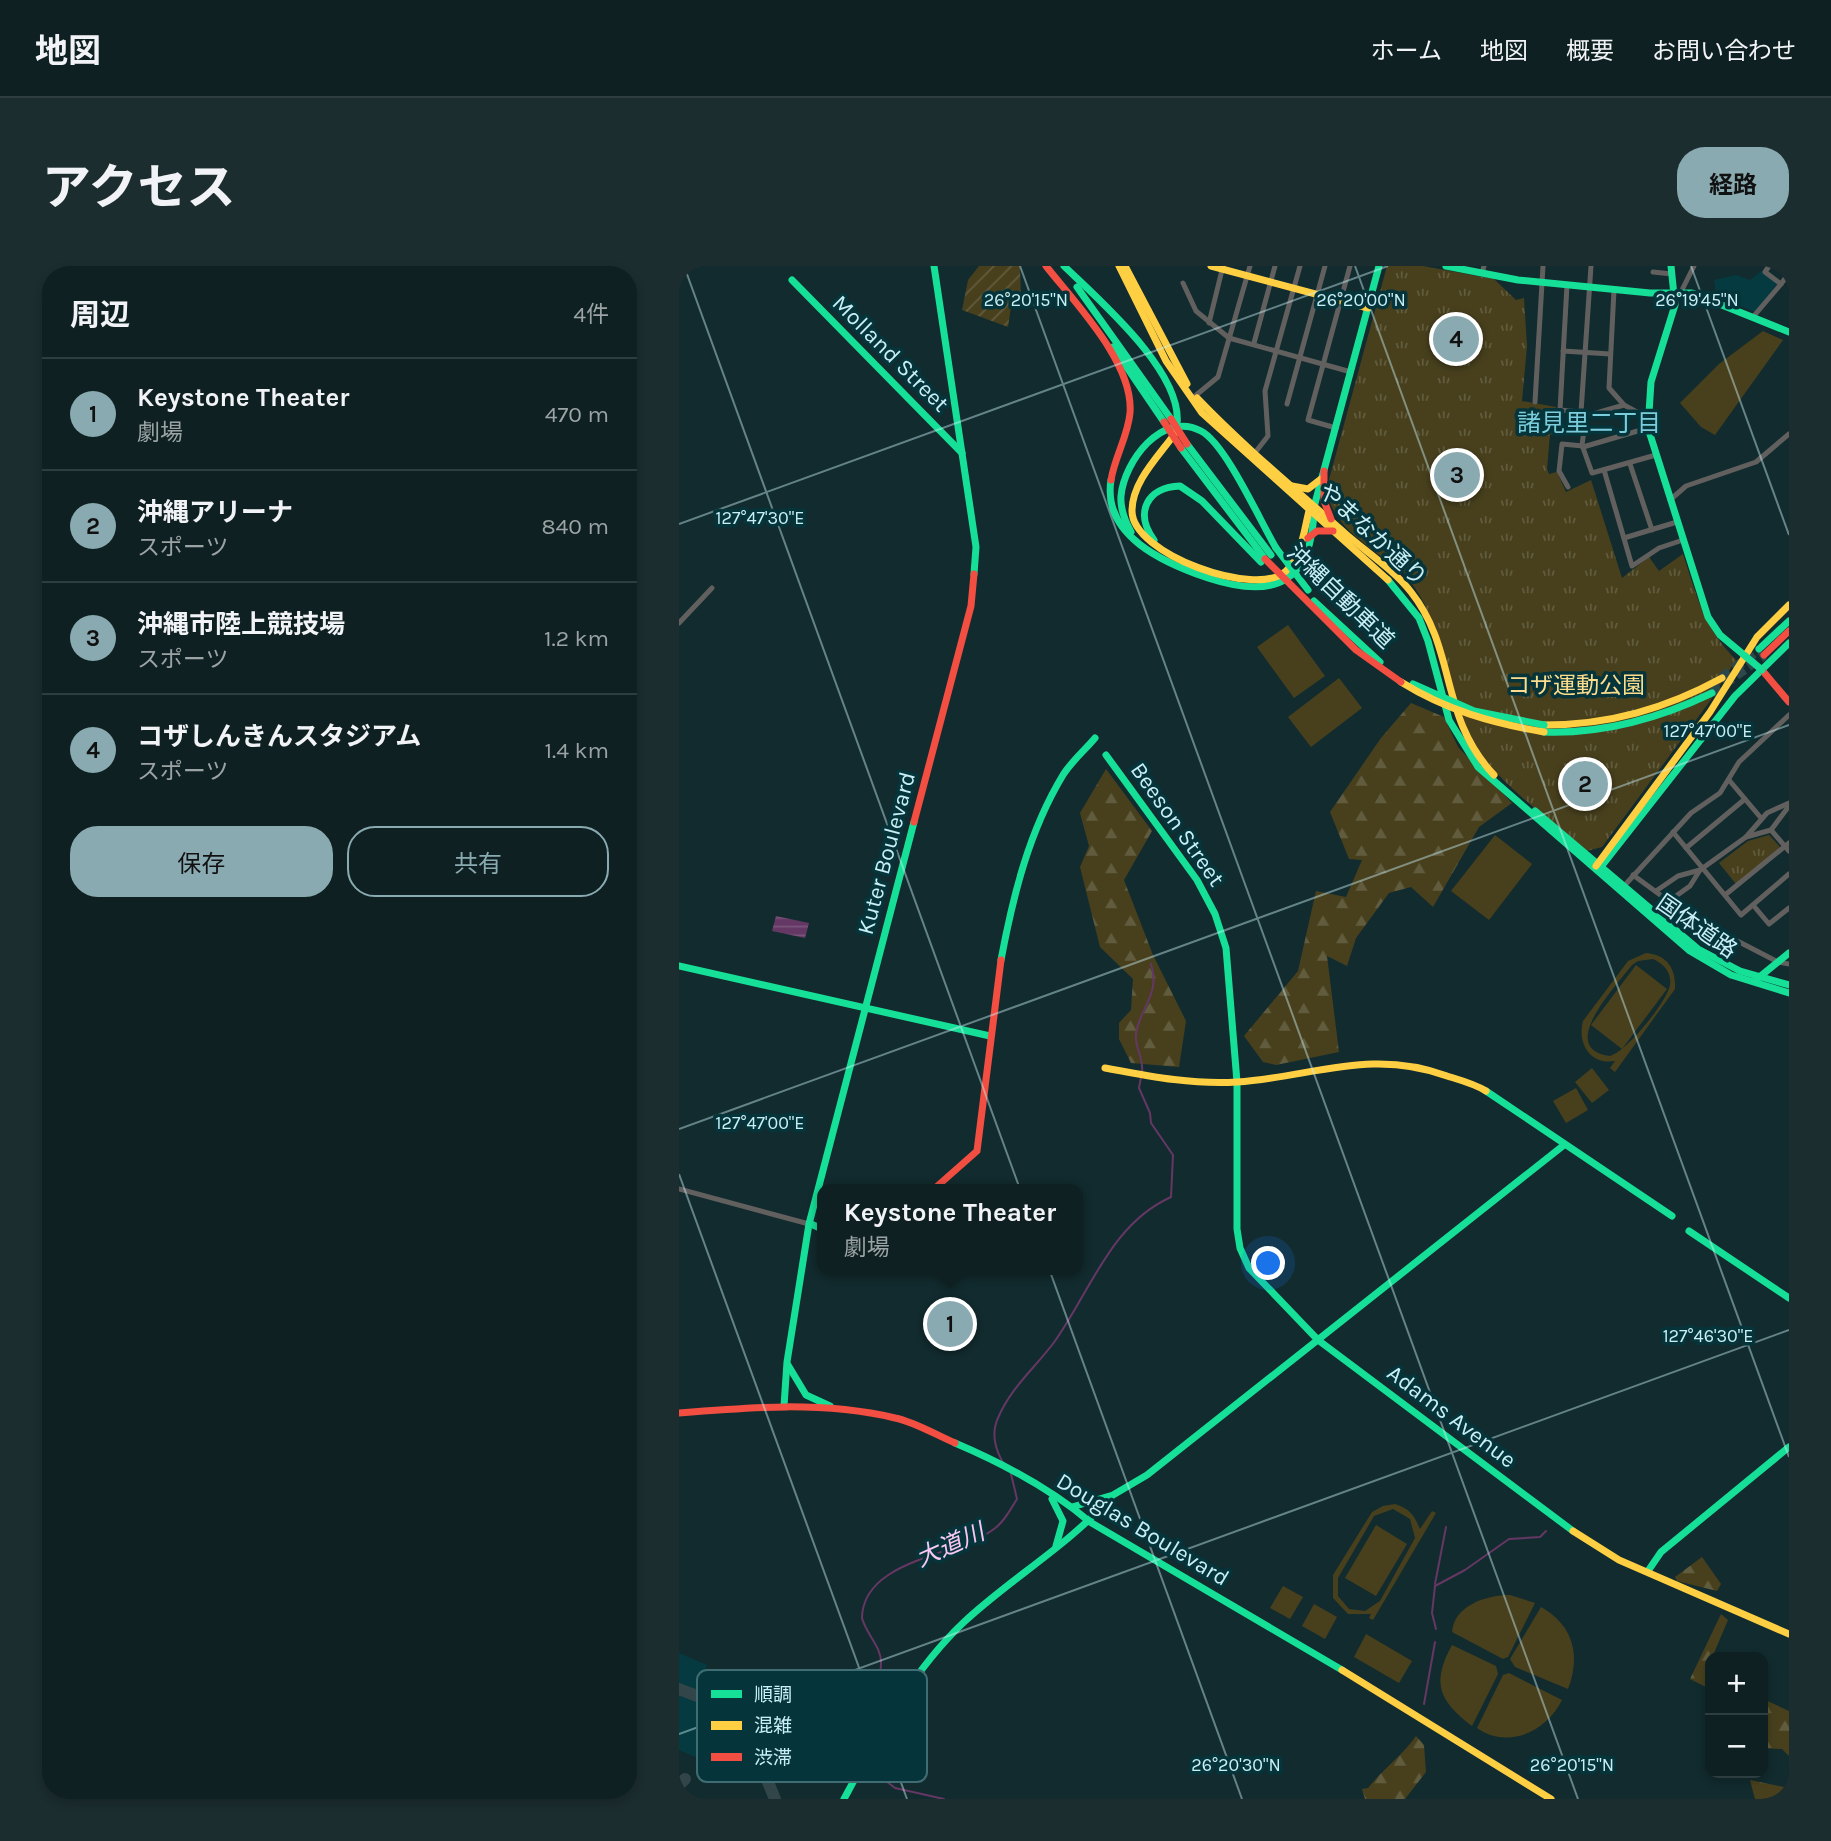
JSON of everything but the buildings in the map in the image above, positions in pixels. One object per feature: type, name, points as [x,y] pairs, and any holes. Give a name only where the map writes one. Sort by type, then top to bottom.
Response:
[{"type":"main road","name":"Kuter Boulevard","points":[[820,1184],[971,606],[976,547],[934,266]]},
{"type":"main road","name":"沖縄自動車道","points":[[1047,266],[1090,315],[1167,420]]},
{"type":"main road","points":[[1047,266],[1112,356],[1126,386],[1131,412],[1129,428],[1114,464],[1110,497],[1119,526],[1129,538],[1165,563],[1255,589],[1279,585],[1291,577],[1300,565],[1379,266]]},
{"type":"main road","name":"沖縄自動車道","points":[[1058,266],[1095,311],[1184,446],[1268,556],[1325,623],[1374,666],[1429,701],[1473,719],[1583,733],[1625,726],[1668,713],[1712,693]]},
{"type":"main road","points":[[1064,266],[1140,348],[1167,382],[1177,406],[1177,428],[1143,481],[1132,513],[1139,533],[1148,542],[1170,554],[1244,580],[1268,581],[1287,570],[1294,560],[1313,511]]},
{"type":"main road","name":"やまなか通り","points":[[1119,266],[1166,362],[1191,399],[1241,452],[1333,527],[1383,575],[1415,611],[1429,645],[1443,704],[1468,756],[1488,777],[1598,866]]},
{"type":"main road","name":"やまなか通り","points":[[1125,266],[1171,360],[1195,396],[1291,486],[1313,511]]},
{"type":"main road","points":[[1211,266],[1368,308]]},
{"type":"main road","points":[[1446,266],[1567,285],[1702,296],[1789,332]]},
{"type":"main road","points":[[1672,270],[1678,292],[1672,320],[1649,385],[1646,417],[1648,428],[1711,623],[1726,641],[1762,670],[1789,702]]},
{"type":"main road","name":"Molland Street","points":[[792,280],[963,453]]},
{"type":"main road","points":[[1147,551],[1124,520],[1122,492],[1126,477],[1136,457],[1151,439],[1172,429],[1187,427],[1199,430],[1221,449],[1258,520],[1268,556]]},
{"type":"main road","points":[[1308,538],[1317,531],[1333,527],[1324,505],[1323,475]]},
{"type":"main road","points":[[1291,486],[1308,489],[1323,475]]},
{"type":"main road","points":[[1170,554],[1145,529],[1142,511],[1150,495],[1169,485],[1190,491],[1268,556],[1308,590],[1378,660]]},
{"type":"main road","name":"沖縄自動車道","points":[[1268,556],[1378,660],[1414,685],[1461,706],[1497,718],[1544,729],[1592,724],[1635,716],[1685,698],[1722,678]]},
{"type":"main road","points":[[1598,866],[1710,712],[1757,637],[1789,605]]},
{"type":"main road","points":[[1789,621],[1761,652],[1789,631]]},
{"type":"main road","points":[[1598,866],[1735,696],[1789,643]]},
{"type":"main road","points":[[940,1184],[977,1151],[1000,955],[1031,842],[1039,821],[1065,775],[1095,738]]},
{"type":"main road","name":"Beeson Street","points":[[1106,755],[1181,854],[1215,914],[1229,966],[1237,1082],[1237,1229],[1240,1248],[1249,1268]]},
{"type":"main road","name":"国体道路","points":[[1598,866],[1698,949],[1756,980],[1789,985]]},
{"type":"main road","name":"国体道路","points":[[1598,866],[1690,951],[1711,965],[1789,993]]},
{"type":"main road","points":[[1756,980],[1789,953]]},
{"type":"main road","points":[[679,965],[990,1036]]},
{"type":"main road","points":[[1105,1068],[1165,1079],[1237,1082],[1351,1063],[1383,1062],[1423,1067],[1481,1088],[1672,1216]]},
{"type":"main road","points":[[1072,1507],[1112,1495],[1147,1475],[1564,1144]]},
{"type":"main road","name":"Kuter Boulevard","points":[[784,1406],[787,1362],[817,1197]]},
{"type":"main road","points":[[810,1224],[817,1227]]},
{"type":"main road","points":[[1689,1231],[1789,1298]]},
{"type":"main road","name":"Adams Avenue","points":[[1249,1268],[1318,1340],[1585,1540],[1619,1560],[1789,1634]]},
{"type":"main road","points":[[787,1362],[806,1395],[833,1408]]},
{"type":"main road","name":"Douglas Boulevard","points":[[679,1413],[784,1406],[833,1408],[897,1418],[919,1426],[987,1457],[1072,1507],[1090,1522],[1368,1685],[1548,1798]]},
{"type":"main road","points":[[1649,1571],[1661,1552],[1789,1447]]},
{"type":"main road","points":[[1045,1493],[1056,1502],[1062,1514],[1056,1547]]},
{"type":"main road","points":[[922,1670],[964,1623],[1090,1522],[1112,1495]]},
{"type":"main road","points":[[844,1799],[853,1782]]},
{"type":"street","points":[[1195,396],[1218,377],[1250,266]]},
{"type":"street","points":[[1254,343],[1275,266]]},
{"type":"street","points":[[1254,454],[1268,436],[1265,391],[1300,266]]},
{"type":"street","points":[[1287,404],[1325,266]]},
{"type":"street","points":[[1336,428],[1308,420],[1350,266]]},
{"type":"street","points":[[1535,402],[1543,266]]},
{"type":"street","points":[[1591,266],[1585,353],[1583,447],[1592,473],[1656,455]]},
{"type":"street","points":[[1678,292],[1694,266]]},
{"type":"street","points":[[1769,266],[1765,272],[1781,284]]},
{"type":"street","points":[[1209,323],[1223,268]]},
{"type":"street","points":[[1653,272],[1672,270]]},
{"type":"street","points":[[1753,317],[1789,273]]},
{"type":"street","points":[[1183,283],[1196,311],[1229,338],[1351,372]]},
{"type":"street","points":[[1567,285],[1560,410],[1583,414],[1624,405]]},
{"type":"street","points":[[1614,290],[1609,388],[1624,405],[1646,417]]},
{"type":"street","points":[[1563,351],[1610,354]]},
{"type":"street","points":[[1567,487],[1559,471],[1562,444],[1583,447],[1648,428]]},
{"type":"street","points":[[1670,500],[1686,486],[1756,462],[1789,434]]},
{"type":"street","points":[[1630,464],[1652,530]]},
{"type":"street","points":[[1604,470],[1632,566],[1659,548],[1683,540]]},
{"type":"street","points":[[1624,538],[1678,522]]},
{"type":"street","points":[[679,623],[712,588]]},
{"type":"street","points":[[1624,886],[1691,813],[1720,793],[1739,762],[1755,744],[1789,715]]},
{"type":"street","points":[[1729,780],[1761,818]]},
{"type":"street","points":[[1686,848],[1745,799]]},
{"type":"street","points":[[1656,891],[1678,876],[1701,869],[1746,837],[1761,818],[1789,805]]},
{"type":"street","points":[[1746,837],[1771,830],[1789,805]]},
{"type":"street","points":[[1725,895],[1788,847],[1771,830]]},
{"type":"street","points":[[1673,832],[1741,915],[1789,874]]},
{"type":"street","points":[[1669,901],[1691,886],[1701,869]]},
{"type":"street","points":[[1633,875],[1689,916],[1778,962],[1789,964]]},
{"type":"street","points":[[1753,905],[1769,924],[1789,908]]},
{"type":"street","points":[[679,1189],[810,1224]]},
{"type":"shaded area","points":[[1761,271],[1778,283],[1755,312],[1716,296],[1714,280],[1736,275],[1750,280]]},
{"type":"shaded area","points":[[776,916],[809,923],[805,938],[772,931]]},
{"type":"shaded area","points":[[679,1653],[707,1665],[705,1670],[697,1670],[697,1758],[679,1750]]},
{"type":"green space","points":[[979,266],[1020,266],[1021,301],[1011,307],[1008,327],[962,310],[968,280]]},
{"type":"green space","name":"コザ運動公園","points":[[1387,266],[1423,266],[1494,279],[1516,300],[1524,298],[1527,346],[1522,401],[1556,407],[1553,435],[1550,434],[1547,469],[1549,474],[1557,472],[1566,492],[1591,480],[1622,578],[1649,557],[1659,571],[1683,554],[1697,598],[1709,623],[1736,660],[1710,701],[1602,847],[1587,851],[1516,792],[1483,758],[1470,740],[1453,702],[1435,630],[1420,596],[1401,569],[1389,563],[1349,530],[1329,500],[1327,487]]},
{"type":"green space","points":[[1763,331],[1783,340],[1715,435],[1701,427],[1680,403],[1719,364]]},
{"type":"green space","points":[[1288,625],[1325,676],[1294,698],[1257,647]]},
{"type":"green space","points":[[1339,678],[1362,708],[1311,747],[1288,717]]},
{"type":"green space","points":[[1411,703],[1444,717],[1458,747],[1512,803],[1479,827],[1433,907],[1411,887],[1389,893],[1356,938],[1347,966],[1327,956],[1339,1052],[1276,1065],[1263,1062],[1244,1036],[1298,971],[1316,891],[1346,897],[1362,860],[1349,859],[1330,812],[1381,738]]},
{"type":"green space","points":[[1106,769],[1152,831],[1124,880],[1153,955],[1186,1021],[1179,1067],[1131,1063],[1119,1039],[1119,1023],[1131,1010],[1133,979],[1100,947],[1080,867],[1089,846],[1080,813]]},
{"type":"green space","points":[[1495,835],[1532,864],[1489,920],[1451,891]]},
{"type":"green space","points":[[1769,835],[1780,847],[1736,884],[1719,863],[1748,841]]},
{"type":"green space","points":[[1646,953],[1660,957],[1672,969],[1675,989],[1615,1072],[1610,1068],[1615,1061],[1599,1060],[1587,1051],[1582,1029],[1583,1021],[1628,961]],"holes":[[[1653,959],[1664,966],[1670,977],[1670,985],[1662,1003],[1626,1046],[1610,1056],[1595,1051],[1588,1042],[1589,1029],[1595,1015],[1632,965],[1638,961]]]},
{"type":"green space","points":[[1636,965],[1667,989],[1622,1049],[1591,1025]]},
{"type":"green space","points":[[1592,1068],[1609,1090],[1592,1103],[1575,1082]]},
{"type":"green space","points":[[1576,1088],[1588,1110],[1566,1123],[1553,1101]]},
{"type":"green space","points":[[1395,1504],[1408,1510],[1420,1529],[1432,1511],[1436,1513],[1373,1620],[1369,1618],[1371,1614],[1348,1614],[1333,1598],[1333,1575],[1372,1512]],"holes":[[[1393,1509],[1410,1519],[1415,1538],[1380,1601],[1365,1611],[1349,1609],[1338,1596],[1338,1578],[1374,1516]]]},
{"type":"green space","points":[[1376,1525],[1407,1544],[1376,1596],[1345,1578]]},
{"type":"green space","points":[[1702,1557],[1721,1584],[1717,1591],[1677,1581],[1675,1577]]},
{"type":"green space","points":[[1283,1586],[1303,1597],[1290,1619],[1270,1608]]},
{"type":"green space","points":[[1510,1595],[1535,1603],[1508,1657],[1503,1659],[1452,1632],[1454,1623],[1465,1608],[1492,1597]]},
{"type":"green space","points":[[1314,1604],[1337,1617],[1325,1639],[1302,1626]]},
{"type":"green space","points":[[1541,1607],[1561,1623],[1571,1642],[1574,1664],[1568,1689],[1515,1667],[1510,1659]]},
{"type":"green space","points":[[1721,1614],[1728,1620],[1714,1652],[1705,1652],[1705,1686],[1690,1679]]},
{"type":"green space","points":[[1366,1634],[1412,1661],[1399,1683],[1354,1657]]},
{"type":"green space","points":[[1452,1645],[1496,1666],[1498,1674],[1472,1726],[1452,1708],[1442,1690],[1442,1670]]},
{"type":"green space","points":[[1509,1673],[1562,1700],[1547,1721],[1537,1728],[1514,1737],[1501,1737],[1477,1728],[1503,1675]]},
{"type":"green space","points":[[1768,1701],[1789,1711],[1789,1756],[1782,1749],[1768,1748]]},
{"type":"green space","points":[[1416,1736],[1424,1745],[1426,1772],[1405,1799],[1365,1799],[1362,1789],[1368,1788]]},
{"type":"green space","points":[[1750,1780],[1789,1788],[1789,1799],[1755,1799]]},
{"type":"waterway","points":[[1142,1072],[1136,1034],[1153,984],[1151,964]]},
{"type":"waterway","name":"大道川","points":[[1004,1464],[994,1435],[1003,1407],[1055,1341],[1117,1241],[1150,1209],[1171,1197],[1173,1155],[1151,1123],[1150,1113],[1139,1088],[1141,1077]]},
{"type":"waterway","name":"大道川","points":[[880,1670],[879,1652],[862,1618],[866,1598],[878,1583],[895,1571],[978,1538],[998,1526],[1017,1499],[1011,1474]]},
{"type":"waterway","points":[[1435,1584],[1446,1527]]},
{"type":"waterway","points":[[1436,1629],[1432,1613],[1435,1586],[1465,1570],[1509,1539],[1540,1537],[1546,1531]]},
{"type":"waterway","points":[[1424,1704],[1435,1642]]},
{"type":"waterway","name":"大道川","points":[[887,1782],[895,1788],[944,1799]]},
{"type":"taxiway","points":[[679,1689],[697,1696]]},
{"type":"taxiway","points":[[679,1785],[685,1779]]},
{"type":"taxiway","points":[[768,1782],[775,1799]]},
{"type":"tunnel","points":[[1722,678],[1759,649]]},
{"type":"tunnel","points":[[1712,693],[1764,655]]},
{"type":"traffic: fast","points":[[934,266],[976,547],[974,574]]},
{"type":"traffic: fast","points":[[1064,266],[1117,317],[1153,360],[1167,382],[1175,404],[1177,424]]},
{"type":"traffic: fast","points":[[1314,507],[1379,266]]},
{"type":"traffic: fast","points":[[1446,266],[1518,280],[1650,293],[1692,293],[1789,332]]},
{"type":"traffic: fast","points":[[1671,266],[1675,305],[1651,382],[1648,428],[1708,617],[1720,635],[1744,655]]},
{"type":"traffic: fast","points":[[792,280],[962,453]]},
{"type":"traffic: fast","points":[[1077,287],[1171,419]]},
{"type":"traffic: fast","points":[[1113,347],[1164,422]]},
{"type":"traffic: fast","points":[[1131,532],[1123,515],[1121,501],[1129,469],[1137,455],[1159,433],[1186,426],[1201,431],[1221,451],[1276,548]]},
{"type":"traffic: fast","points":[[1187,444],[1271,555]]},
{"type":"traffic: fast","points":[[1181,448],[1263,556]]},
{"type":"traffic: fast","points":[[1111,480],[1111,500],[1116,517],[1126,532],[1140,544],[1173,564],[1208,578],[1253,587],[1271,585],[1286,579],[1298,569],[1312,533],[1314,507]]},
{"type":"traffic: fast","points":[[1154,540],[1145,520],[1147,503],[1159,491],[1180,486],[1202,501],[1261,562]]},
{"type":"traffic: fast","points":[[1276,548],[1308,590]]},
{"type":"traffic: fast","points":[[1388,580],[1419,618],[1428,641],[1449,720],[1478,767],[1690,951],[1731,975],[1789,993]]},
{"type":"traffic: fast","points":[[1314,601],[1380,662]]},
{"type":"traffic: fast","points":[[1759,649],[1789,621]]},
{"type":"traffic: fast","points":[[1600,868],[1735,696],[1789,643]]},
{"type":"traffic: fast","points":[[1744,655],[1762,670]]},
{"type":"traffic: fast","points":[[1413,684],[1474,711],[1544,725]]},
{"type":"traffic: fast","points":[[1544,732],[1588,730],[1630,723],[1712,693]]},
{"type":"traffic: fast","points":[[1001,960],[1017,888],[1041,819],[1063,775],[1095,738]]},
{"type":"traffic: fast","points":[[1106,755],[1197,880],[1215,914],[1226,948],[1237,1082],[1237,1229],[1240,1248],[1249,1268],[1318,1340],[1573,1531]]},
{"type":"traffic: fast","points":[[1535,811],[1698,949],[1740,971],[1789,985]]},
{"type":"traffic: fast","points":[[819,1184],[914,822]]},
{"type":"traffic: fast","points":[[1757,979],[1789,953]]},
{"type":"traffic: fast","points":[[679,966],[990,1036]]},
{"type":"traffic: fast","points":[[1486,1091],[1672,1216]]},
{"type":"traffic: fast","points":[[1072,1507],[1113,1495],[1147,1475],[1564,1145]]},
{"type":"traffic: fast","points":[[784,1406],[787,1362],[809,1224],[817,1193]]},
{"type":"traffic: fast","points":[[811,1224],[817,1227]]},
{"type":"traffic: fast","points":[[1689,1231],[1789,1298]]},
{"type":"traffic: fast","points":[[788,1365],[806,1395],[830,1406]]},
{"type":"traffic: fast","points":[[955,1443],[1026,1478],[1090,1522],[1342,1670]]},
{"type":"traffic: fast","points":[[1648,1571],[1661,1552],[1789,1447]]},
{"type":"traffic: fast","points":[[922,1670],[964,1622],[1077,1531],[1111,1497]]},
{"type":"traffic: fast","points":[[1052,1499],[1063,1521],[1056,1546]]},
{"type":"traffic: fast","points":[[844,1799],[853,1782]]},
{"type":"traffic: slow","points":[[1119,266],[1166,361],[1202,413],[1388,580]]},
{"type":"traffic: slow","points":[[1125,266],[1187,384]]},
{"type":"traffic: slow","points":[[1211,266],[1368,308]]},
{"type":"traffic: slow","points":[[1197,398],[1252,451],[1405,584],[1426,614],[1436,637],[1464,730],[1494,775]]},
{"type":"traffic: slow","points":[[1176,432],[1142,479],[1133,500],[1132,511],[1137,527],[1152,542],[1173,556],[1198,568],[1225,576],[1271,578],[1286,571],[1296,558],[1309,511],[1314,507]]},
{"type":"traffic: slow","points":[[1292,486],[1308,489],[1321,479]]},
{"type":"traffic: slow","points":[[1596,866],[1710,712],[1757,637],[1789,605]]},
{"type":"traffic: slow","points":[[1544,725],[1591,722],[1636,713],[1679,698],[1722,678]]},
{"type":"traffic: slow","points":[[1401,682],[1470,714],[1544,732]]},
{"type":"traffic: slow","points":[[1105,1068],[1171,1079],[1220,1083],[1367,1064],[1393,1064],[1419,1068],[1467,1082],[1486,1091]]},
{"type":"traffic: slow","points":[[1573,1531],[1619,1560],[1789,1634]]},
{"type":"traffic: slow","points":[[1342,1670],[1551,1799]]},
{"type":"traffic: jam","points":[[1046,266],[1100,335],[1123,374],[1129,394],[1130,413],[1111,480]]},
{"type":"traffic: jam","points":[[1171,419],[1187,444]]},
{"type":"traffic: jam","points":[[1164,422],[1181,448]]},
{"type":"traffic: jam","points":[[1324,471],[1324,501],[1331,519]]},
{"type":"traffic: jam","points":[[1308,538],[1317,531],[1333,531]]},
{"type":"traffic: jam","points":[[1265,559],[1356,650],[1401,682]]},
{"type":"traffic: jam","points":[[914,822],[971,606],[974,574]]},
{"type":"traffic: jam","points":[[1764,655],[1789,631]]},
{"type":"traffic: jam","points":[[1762,670],[1789,702]]},
{"type":"traffic: jam","points":[[940,1184],[977,1151],[1001,960]]},
{"type":"traffic: jam","points":[[679,1413],[760,1407],[841,1409],[903,1420],[955,1443]]},
{"type":"place","name":"コザしんきんスタジアム","points":[[1456,339]]},
{"type":"place","name":"沖縄市陸上競技場","points":[[1457,475]]},
{"type":"place","name":"沖縄アリーナ","points":[[1585,784]]},
{"type":"place","name":"Keystone Theater","points":[[950,1324]]},
{"type":"district","name":"諸見里二丁目","points":[[1589,423]]}]
